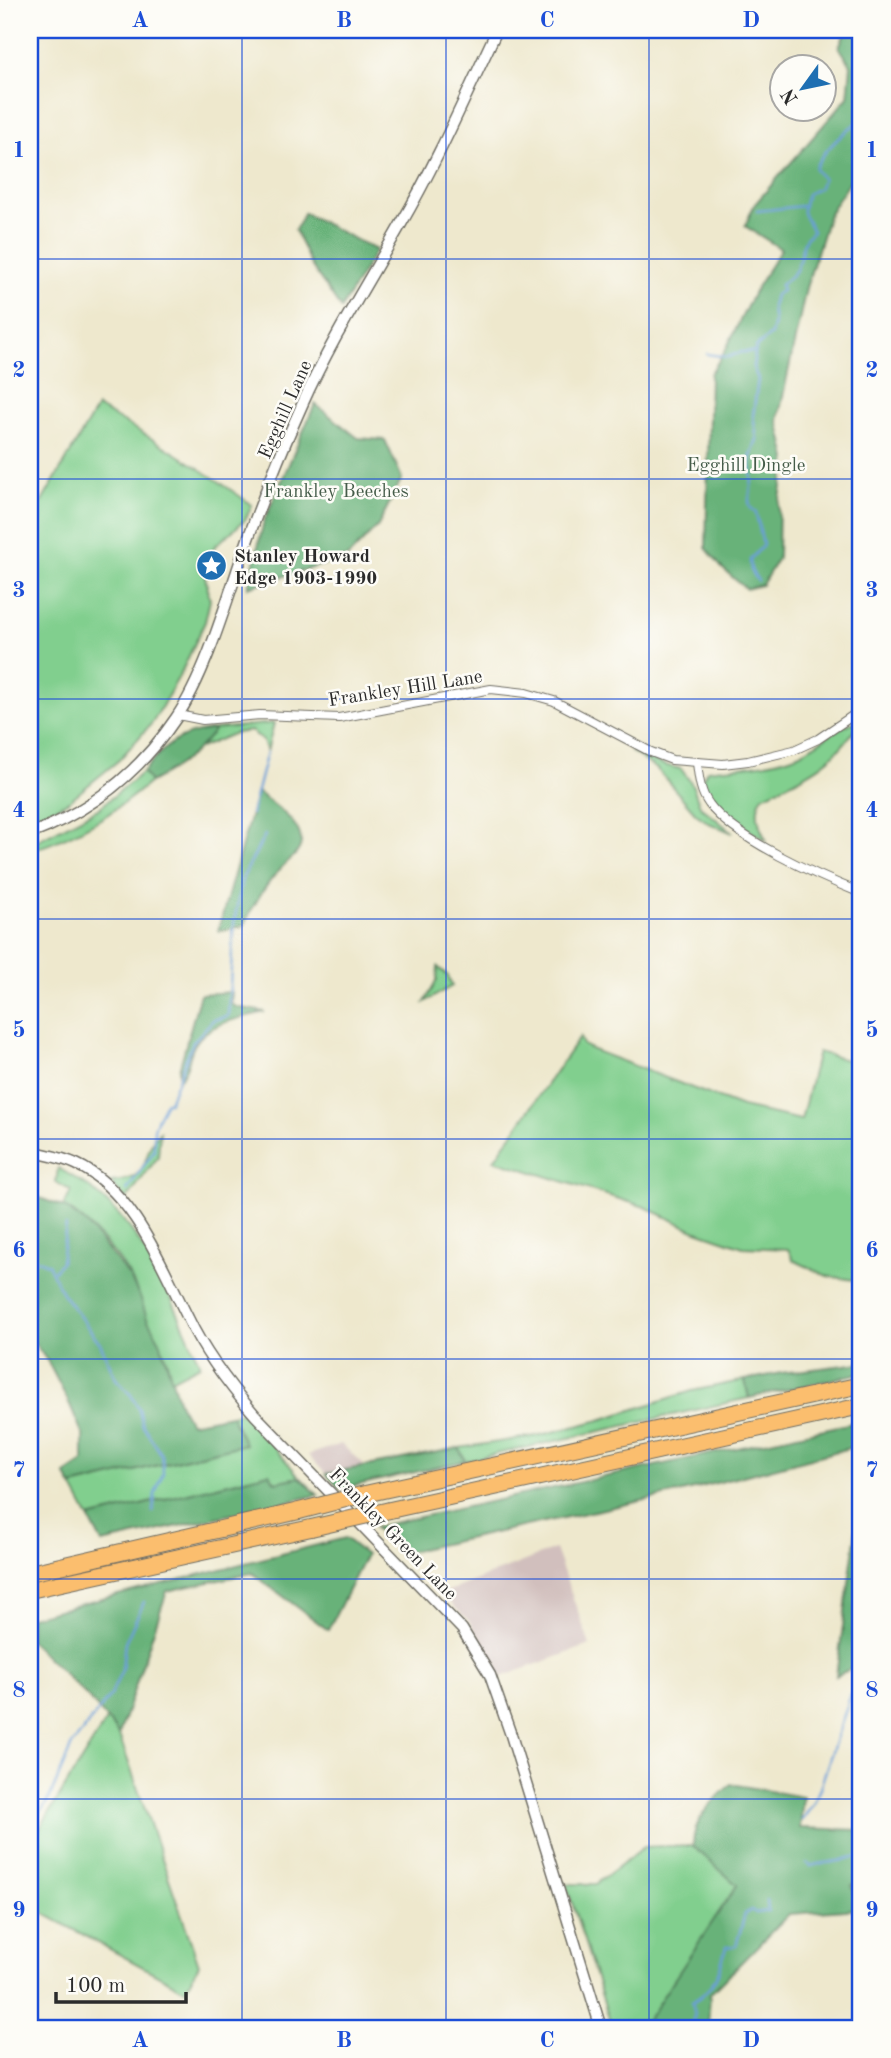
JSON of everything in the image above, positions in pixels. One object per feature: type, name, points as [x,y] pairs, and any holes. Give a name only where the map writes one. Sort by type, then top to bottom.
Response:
[{"type":"highway","points":[[30,1573],[365,1494],[861,1385]]},
{"type":"highway","points":[[30,1590],[861,1406]]},
{"type":"street","name":"Egghill Lane","points":[[30,834],[79,812],[124,780],[159,743],[178,715],[218,628],[254,521],[302,405],[337,334],[402,222],[497,30]]},
{"type":"street","name":"Frankley Hill Lane","points":[[178,715],[204,720],[260,715],[340,718],[491,689],[526,693],[554,701],[651,752],[672,760],[723,764],[794,750],[818,739],[861,710]]},
{"type":"street","points":[[697,763],[701,789],[708,803],[732,826],[798,865],[861,893]]},
{"type":"street","name":"Frankley Green Lane","points":[[30,1152],[78,1165],[106,1186],[135,1219],[152,1246],[204,1348],[234,1390],[462,1629],[490,1675],[512,1735],[601,2028]]},
{"type":"shaded area","points":[[341,1444],[364,1465],[326,1474],[308,1455]]},
{"type":"shaded area","points":[[555,1549],[590,1645],[501,1677],[470,1622],[441,1594]]},
{"type":"green space","name":"Egghill Dingle","points":[[846,30],[861,30],[861,164],[829,214],[806,288],[778,420],[787,458],[779,504],[778,558],[762,585],[746,589],[722,568],[706,548],[710,374],[725,351],[754,292],[781,249],[745,226],[754,205],[826,122],[838,122],[838,108],[848,97],[851,65],[839,47]]},
{"type":"green space","points":[[304,213],[376,250],[341,309],[311,265],[295,230]]},
{"type":"green space","name":"Frankley Beeches","points":[[315,404],[358,438],[385,440],[402,478],[378,526],[348,557],[248,587],[264,521]]},
{"type":"green space","points":[[97,407],[176,453],[252,505],[245,520],[214,547],[204,571],[210,600],[205,622],[181,673],[153,722],[119,760],[69,801],[30,821],[30,522]]},
{"type":"green space","points":[[860,721],[830,758],[806,775],[763,796],[758,807],[758,818],[767,841],[720,809],[702,780],[707,770],[764,763],[798,754],[845,726]]},
{"type":"green space","points":[[274,723],[267,752],[263,741],[252,731],[235,733],[200,748],[215,729]]},
{"type":"green space","points":[[215,729],[186,760],[150,782],[143,772],[166,747],[182,737]]},
{"type":"green space","points":[[630,751],[681,769],[692,784],[700,806],[733,833],[696,814],[657,769]]},
{"type":"green space","points":[[143,772],[150,782],[122,805],[79,831],[30,851],[30,844],[98,809]]},
{"type":"green space","points":[[257,792],[290,819],[299,833],[300,848],[266,887],[244,926],[218,931]]},
{"type":"green space","points":[[438,967],[448,976],[452,986],[425,1002],[437,980]]},
{"type":"green space","points":[[232,992],[231,1003],[236,1007],[265,1012],[227,1022],[208,1031],[195,1044],[179,1079],[179,1070],[200,994]]},
{"type":"green space","points":[[580,1037],[583,1045],[593,1050],[742,1107],[801,1120],[818,1052],[861,1064],[861,1281],[827,1276],[793,1260],[788,1249],[743,1247],[694,1230],[645,1207],[494,1160]]},
{"type":"green space","points":[[160,1132],[158,1157],[126,1200],[110,1182],[125,1180],[141,1171],[153,1140]]},
{"type":"green space","points":[[58,1168],[94,1191],[113,1208],[129,1228],[158,1271],[200,1365],[171,1380],[165,1356],[130,1276],[100,1238],[64,1206],[71,1191],[56,1182]]},
{"type":"green space","points":[[30,1196],[66,1208],[87,1224],[129,1276],[141,1299],[147,1319],[160,1341],[179,1403],[190,1423],[231,1415],[245,1444],[72,1486],[65,1474],[83,1462],[83,1435],[48,1362],[30,1337]]},
{"type":"green space","points":[[861,1363],[861,1373],[749,1398],[745,1380]]},
{"type":"green space","points":[[745,1380],[749,1398],[465,1461],[459,1448],[537,1436],[600,1420],[692,1391]]},
{"type":"green space","points":[[243,1411],[300,1477],[275,1482],[269,1473],[89,1518],[72,1486],[245,1444],[231,1415]]},
{"type":"green space","points":[[861,1421],[861,1445],[678,1493],[402,1553],[374,1527]]},
{"type":"green space","points":[[459,1448],[465,1461],[340,1489],[326,1474]]},
{"type":"green space","points":[[269,1473],[275,1482],[300,1477],[318,1495],[102,1543],[89,1518]]},
{"type":"green space","points":[[861,1496],[861,1664],[836,1676]]},
{"type":"green space","points":[[345,1538],[366,1555],[328,1630],[252,1573],[167,1591],[119,1735],[88,1698],[30,1641],[30,1617]]},
{"type":"green space","points":[[107,1719],[119,1735],[199,1965],[185,1990],[30,1906],[30,1844]]},
{"type":"green space","points":[[731,1784],[803,1797],[800,1828],[861,1830],[861,1883],[852,1885],[859,1909],[789,1914],[710,1994],[708,2028],[642,2028],[737,1885],[693,1846],[700,1819]]},
{"type":"green space","points":[[693,1846],[738,1885],[642,2028],[612,2028],[566,1884],[596,1884],[644,1847]]},
{"type":"waterway","points":[[758,581],[751,570],[750,560],[763,545],[756,513],[750,507],[749,500],[752,480],[750,459],[757,439],[753,416],[758,379],[753,367],[756,347],[771,335],[775,295],[782,291],[781,285],[796,270],[804,243],[813,231],[803,210],[807,194],[819,188],[823,179],[815,169],[822,156],[835,142],[861,121]]},
{"type":"waterway","points":[[757,211],[802,206]]},
{"type":"waterway","points":[[707,354],[728,357],[742,352],[753,352]]},
{"type":"waterway","points":[[251,814],[267,752]]},
{"type":"waterway","points":[[127,1190],[154,1151],[154,1129],[158,1117],[166,1102],[169,1102],[193,1042],[213,1020],[228,1016],[234,923],[242,879],[265,835]]},
{"type":"waterway","points":[[54,1271],[61,1262],[66,1226]]},
{"type":"waterway","points":[[30,1253],[48,1264],[62,1293],[100,1343],[116,1379],[131,1395],[139,1409],[143,1426],[162,1455],[163,1473],[155,1494],[153,1512]]},
{"type":"waterway","points":[[30,1830],[50,1797],[72,1745],[110,1696],[122,1670],[125,1643],[144,1602]]},
{"type":"waterway","points":[[855,1683],[861,1671]]},
{"type":"waterway","points":[[802,1820],[814,1803],[820,1788],[852,1691]]},
{"type":"waterway","points":[[806,1863],[811,1866],[861,1856]]},
{"type":"waterway","points":[[690,2028],[695,2014],[692,2002],[700,1997],[715,1979],[726,1947],[736,1946],[745,1914],[751,1910],[756,1913],[768,1911],[767,1900]]},
{"type":"place","name":"Stanley Howard Edge 1903-1990","points":[[211,566]]}]
